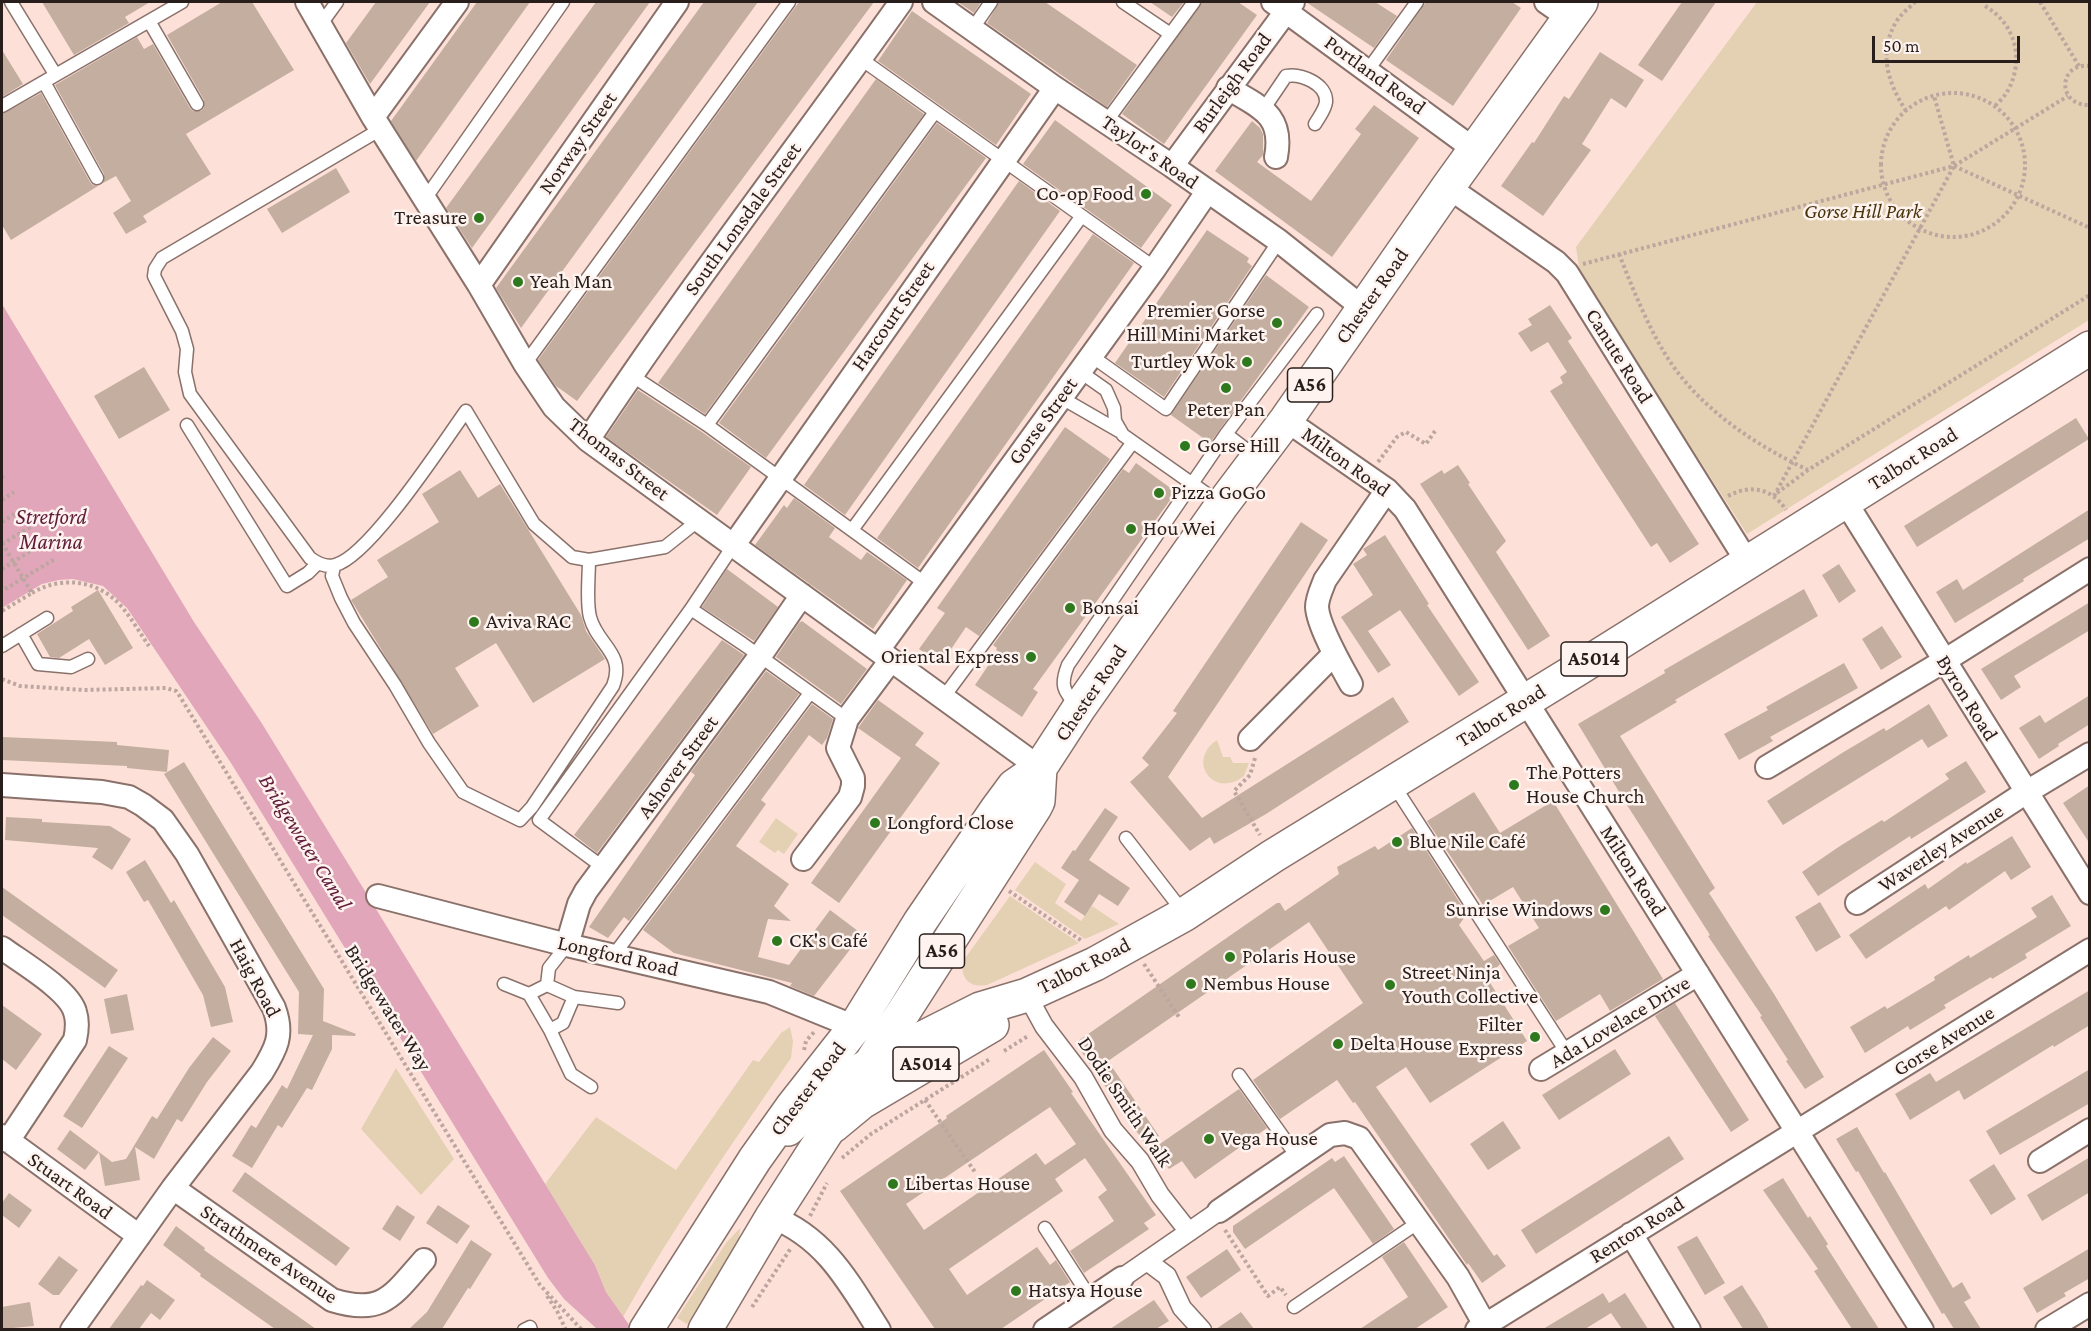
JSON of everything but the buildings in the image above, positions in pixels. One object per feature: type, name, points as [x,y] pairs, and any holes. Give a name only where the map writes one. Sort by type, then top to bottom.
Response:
[{"type":"main road","name":"Chester Road","points":[[651,1322],[756,1159],[792,1107],[855,1027],[920,922],[997,809],[1014,786],[1040,768],[1078,708],[1222,505],[1286,420],[1475,150],[1565,7]]},
{"type":"main road","name":"Talbot Road","points":[[756,1159],[827,1091],[869,1065],[980,1010],[1027,995],[1095,964],[1185,914],[1273,856],[1525,702],[2090,348]]},
{"type":"main road","name":"Chester Road","points":[[705,1329],[772,1217],[833,1146],[869,1065],[1038,801],[1040,768]]},
{"type":"main road","name":"Talbot Road","points":[[833,1146],[862,1102],[991,1026],[1027,995]]},
{"type":"main road","points":[[855,1027],[870,1028],[895,1024]]},
{"type":"main road","points":[[717,1219],[745,1212],[772,1217]]},
{"type":"street","name":"Thomas Street","points":[[307,2],[377,123],[479,285],[525,364],[554,407],[588,440],[1040,768]]},
{"type":"street","points":[[377,123],[457,2]]},
{"type":"street","name":"Norway Street","points":[[479,285],[677,2]]},
{"type":"street","name":"South Lonsdale Street","points":[[588,440],[631,375],[901,2]]},
{"type":"street","name":"Taylor's Road","points":[[934,2],[1279,241],[1363,308]]},
{"type":"street","name":"Portland Road","points":[[1284,4],[1475,150]]},
{"type":"street","name":"Burleigh Road","points":[[1172,166],[1284,4]]},
{"type":"street","name":"Harcourt Street","points":[[733,546],[1055,88]]},
{"type":"street","points":[[1228,88],[1263,110],[1275,123],[1278,133],[1276,157]]},
{"type":"street","name":"Canute Road","points":[[1448,187],[1556,262],[1567,273],[1748,563]]},
{"type":"street","name":"Gorse Street","points":[[884,655],[926,584],[1155,268],[1207,192]]},
{"type":"street","name":"Milton Road","points":[[1286,420],[1387,490],[1405,509],[1922,1329]]},
{"type":"street","points":[[1352,684],[1334,654],[1317,607],[1325,580],[1387,490]]},
{"type":"street","name":"Byron Road","points":[[1845,501],[2025,793],[2090,893]]},
{"type":"street","points":[[1767,767],[1944,661],[2090,569]]},
{"type":"street","name":"Ashover Street","points":[[567,945],[579,904],[586,891],[760,656],[802,595]]},
{"type":"street","points":[[1250,739],[1334,654]]},
{"type":"street","points":[[803,858],[850,798],[854,778],[838,748],[847,719],[884,655]]},
{"type":"street","name":"Waverley Avenue","points":[[1857,903],[2025,793],[2090,754]]},
{"type":"street","name":"Haig Road","points":[[2,785],[102,792],[129,797],[163,820],[187,854],[274,1008],[280,1023],[278,1040],[262,1072],[173,1188],[72,1329]]},
{"type":"street","name":"Longford Road","points":[[378,896],[567,945],[770,992],[855,1027]]},
{"type":"street","points":[[2,948],[64,993],[76,1012],[77,1028],[75,1040],[5,1138]]},
{"type":"street","name":"Gorse Avenue","points":[[1798,1131],[2090,950]]},
{"type":"street","name":"Ada Lovelace Drive","points":[[1541,1069],[1698,974]]},
{"type":"street","name":"Dodie Smith Walk","points":[[1027,995],[1044,1026],[1083,1077],[1113,1130],[1140,1161],[1160,1194],[1189,1232]]},
{"type":"street","points":[[2040,1161],[2090,1130]]},
{"type":"street","name":"Renton Road","points":[[1481,1327],[1798,1131]]},
{"type":"street","points":[[1045,1329],[1330,1135],[1345,1133],[1359,1138],[1458,1277],[1481,1327]]},
{"type":"street","name":"Stuart Road","points":[[5,1138],[139,1236]]},
{"type":"street","name":"Strathmere Avenue","points":[[173,1188],[332,1300],[351,1306],[378,1303],[393,1295],[424,1260]]},
{"type":"street","points":[[772,1217],[801,1232],[826,1252],[879,1329]]},
{"type":"street","points":[[1631,1234],[1689,1329]]},
{"type":"street","points":[[1147,1261],[1167,1276],[1182,1308],[1202,1329]]},
{"type":"street","points":[[2048,1329],[2090,1304]]},
{"type":"lane","points":[[12,2],[97,178]]},
{"type":"lane","points":[[2,106],[149,21],[166,6],[182,2]]},
{"type":"lane","points":[[321,24],[338,2]]},
{"type":"lane","points":[[425,198],[563,2]]},
{"type":"lane","points":[[525,364],[789,2]]},
{"type":"lane","points":[[973,28],[991,2]]},
{"type":"lane","points":[[1123,2],[1169,33]]},
{"type":"lane","points":[[1106,122],[1169,33],[1194,2]]},
{"type":"lane","points":[[1368,70],[1413,3]]},
{"type":"lane","points":[[149,21],[198,104]]},
{"type":"lane","points":[[861,59],[1155,268]]},
{"type":"lane","points":[[1263,110],[1286,76],[1301,76],[1322,90],[1325,96],[1326,104],[1315,124]]},
{"type":"lane","points":[[707,425],[935,112]]},
{"type":"lane","points":[[377,123],[162,258],[155,268],[154,276],[159,288],[182,331],[187,349],[185,372],[190,394],[310,558],[318,563],[334,566],[365,543],[398,506],[465,411],[534,525],[572,557],[589,560],[665,547],[699,520]]},
{"type":"lane","points":[[852,530],[1081,217]]},
{"type":"lane","points":[[1085,363],[1166,409],[1279,241]]},
{"type":"lane","points":[[1078,708],[1066,694],[1063,679],[1068,664],[1226,434],[1317,314]]},
{"type":"lane","points":[[1085,363],[1106,390],[1114,408],[1115,421],[1128,438]]},
{"type":"lane","points":[[631,375],[707,425],[778,479],[926,584]]},
{"type":"lane","points":[[1060,397],[1128,438],[1222,505]]},
{"type":"lane","points":[[187,425],[287,586],[308,573],[318,563]]},
{"type":"lane","points":[[1226,434],[1257,458]]},
{"type":"lane","points":[[943,698],[1128,438]]},
{"type":"lane","points":[[604,868],[539,820],[691,609],[733,546]]},
{"type":"lane","points":[[334,566],[332,576],[340,598],[354,623],[395,685],[429,743],[463,792],[520,820],[532,807],[613,686],[616,676],[614,657],[590,616],[589,560]]},
{"type":"lane","points":[[691,609],[847,719]]},
{"type":"lane","points":[[2,646],[47,618]]},
{"type":"lane","points":[[21,634],[38,664],[70,667],[88,659]]},
{"type":"lane","points":[[613,956],[810,693]]},
{"type":"lane","points":[[1392,783],[1567,1053]]},
{"type":"lane","points":[[1126,838],[1185,914]]},
{"type":"lane","points":[[547,985],[549,968],[567,945]]},
{"type":"lane","points":[[504,984],[529,994],[550,1030],[571,1074],[591,1087]]},
{"type":"lane","points":[[529,994],[547,985]]},
{"type":"lane","points":[[547,985],[574,997],[618,1003]]},
{"type":"lane","points":[[550,1030],[563,1023],[574,997]]},
{"type":"lane","points":[[1239,1075],[1298,1158]]},
{"type":"lane","points":[[1294,1307],[1419,1222]]},
{"type":"lane","points":[[1045,1228],[1091,1299]]},
{"type":"lane","points":[[524,1329],[530,1327],[531,1329]]},
{"type":"path","points":[[1906,111],[1894,93],[1888,76],[1887,48],[1897,21],[1915,2]]},
{"type":"path","points":[[2040,2],[2079,66]]},
{"type":"path","points":[[1985,6],[2004,21],[2015,43],[2016,66],[2013,78],[2007,93],[1995,106]]},
{"type":"path","points":[[2090,66],[2074,68],[2066,78],[2065,90],[2077,104],[2090,105]]},
{"type":"path","points":[[1955,93],[1976,97],[1995,106],[2015,128],[2022,144],[2025,162],[2024,179],[2019,196],[2004,217],[1982,231],[1970,235],[1950,237],[1931,234],[1919,229],[1897,210],[1884,185],[1881,165],[1884,144],[1893,126],[1906,111],[1934,96],[1955,93]]},
{"type":"path","points":[[1774,495],[1954,166],[1934,96]]},
{"type":"path","points":[[1567,273],[1576,266],[1618,254],[1954,166],[2068,96]]},
{"type":"path","points":[[1954,166],[2090,228]]},
{"type":"path","points":[[1618,254],[1650,326],[1668,359],[1693,390],[1746,436],[1808,470]]},
{"type":"path","points":[[1774,495],[1808,470],[2090,295]]},
{"type":"path","points":[[1367,477],[1397,437],[1406,432],[1426,444],[1435,431]]},
{"type":"path","points":[[1713,506],[1738,491],[1749,488],[1763,490],[1774,495],[1782,503],[1798,531]]},
{"type":"path","points":[[2,500],[14,492]]},
{"type":"path","points":[[2,522],[24,508]]},
{"type":"path","points":[[32,593],[2,544],[34,525]]},
{"type":"path","points":[[2,568],[45,542]]},
{"type":"path","points":[[5,589],[55,559]]},
{"type":"path","points":[[2,611],[41,588],[64,582],[77,582],[103,591],[122,607],[149,646]]},
{"type":"path","name":"Bridgewater Way","points":[[2,679],[20,686],[84,690],[166,688],[176,691],[540,1285],[582,1329]]},
{"type":"path","points":[[1250,739],[1256,753],[1254,766],[1250,775],[1234,791],[1273,856]]},
{"type":"path","points":[[988,877],[1081,941],[1095,964]]},
{"type":"path","points":[[1161,990],[1179,1017]]},
{"type":"path","points":[[833,1146],[871,1134],[1044,1026]]},
{"type":"path","points":[[925,1100],[975,1172]]},
{"type":"path","points":[[812,1211],[828,1181]]},
{"type":"path","points":[[1217,1213],[1268,1296],[1280,1287],[1294,1307]]},
{"type":"path","points":[[750,1309],[792,1246]]},
{"type":"path","points":[[540,1285],[566,1329]]},
{"type":"green space","name":"Gorse Hill Park","points":[[1757,2],[2089,2],[2089,320],[1747,534],[1580,274],[1576,247]]},
{"type":"green space","points":[[1217,740],[1223,757],[1230,757],[1233,763],[1249,763],[1244,776],[1233,782],[1222,783],[1207,774],[1204,757],[1208,748]]},
{"type":"green space","points":[[776,818],[798,834],[784,854],[778,850],[775,853],[759,842]]},
{"type":"green space","points":[[1035,862],[1066,884],[1055,903],[1081,921],[1092,906],[1119,924],[1085,939],[1015,890]]},
{"type":"green space","points":[[1010,896],[1079,943],[987,985],[971,983],[963,973],[963,961]]},
{"type":"green space","points":[[790,1027],[793,1041],[791,1058],[683,1218],[623,1317],[606,1292],[595,1265],[545,1184],[596,1117],[676,1170],[753,1060],[759,1062],[781,1033]]},
{"type":"green space","points":[[396,1068],[454,1159],[421,1195],[361,1129]]},
{"type":"green space","points":[[740,1228],[734,1254],[721,1279],[687,1324],[677,1318],[726,1243]]},
{"type":"water","points":[[2,304],[194,622],[261,722],[595,1265],[606,1292],[632,1329],[597,1329],[564,1299],[548,1278],[231,763],[127,608],[103,586],[73,579],[42,584],[2,608]]},
{"type":"place","name":"Co-op Food","points":[[1146,194]]},
{"type":"place","name":"Treasure","points":[[479,218]]},
{"type":"place","name":"Yeah Man","points":[[518,282]]},
{"type":"place","name":"Premier Gorse Hill Mini Market","points":[[1277,323]]},
{"type":"place","name":"Turtley Wok","points":[[1247,362]]},
{"type":"place","name":"Peter Pan","points":[[1226,388]]},
{"type":"place","name":"Gorse Hill","points":[[1185,446]]},
{"type":"place","name":"Pizza GoGo","points":[[1159,493]]},
{"type":"place","name":"Hou Wei","points":[[1131,529]]},
{"type":"place","name":"Bonsai","points":[[1070,608]]},
{"type":"place","name":"Aviva RAC","points":[[474,622]]},
{"type":"place","name":"Oriental Express","points":[[1031,657]]},
{"type":"place","name":"The Potters House Church","points":[[1514,785]]},
{"type":"place","name":"Longford Close","points":[[875,823]]},
{"type":"place","name":"Blue Nile Café","points":[[1397,842]]},
{"type":"place","name":"Sunrise Windows","points":[[1605,910]]},
{"type":"place","name":"CK's Café","points":[[777,941]]},
{"type":"place","name":"Polaris House","points":[[1230,957]]},
{"type":"place","name":"Nembus House","points":[[1191,984]]},
{"type":"place","name":"Street Ninja Youth Collective","points":[[1390,985]]},
{"type":"place","name":"Filter Express","points":[[1535,1037]]},
{"type":"place","name":"Delta House","points":[[1338,1044]]},
{"type":"place","name":"Vega House","points":[[1209,1139]]},
{"type":"place","name":"Libertas House","points":[[893,1184]]},
{"type":"place","name":"Hatsya House","points":[[1016,1291]]},
{"type":"water label","name":"Stretford Marina","points":[[51,530]]},
{"type":"water label","name":"Bridgewater Canal","points":[[305,842]]}]
